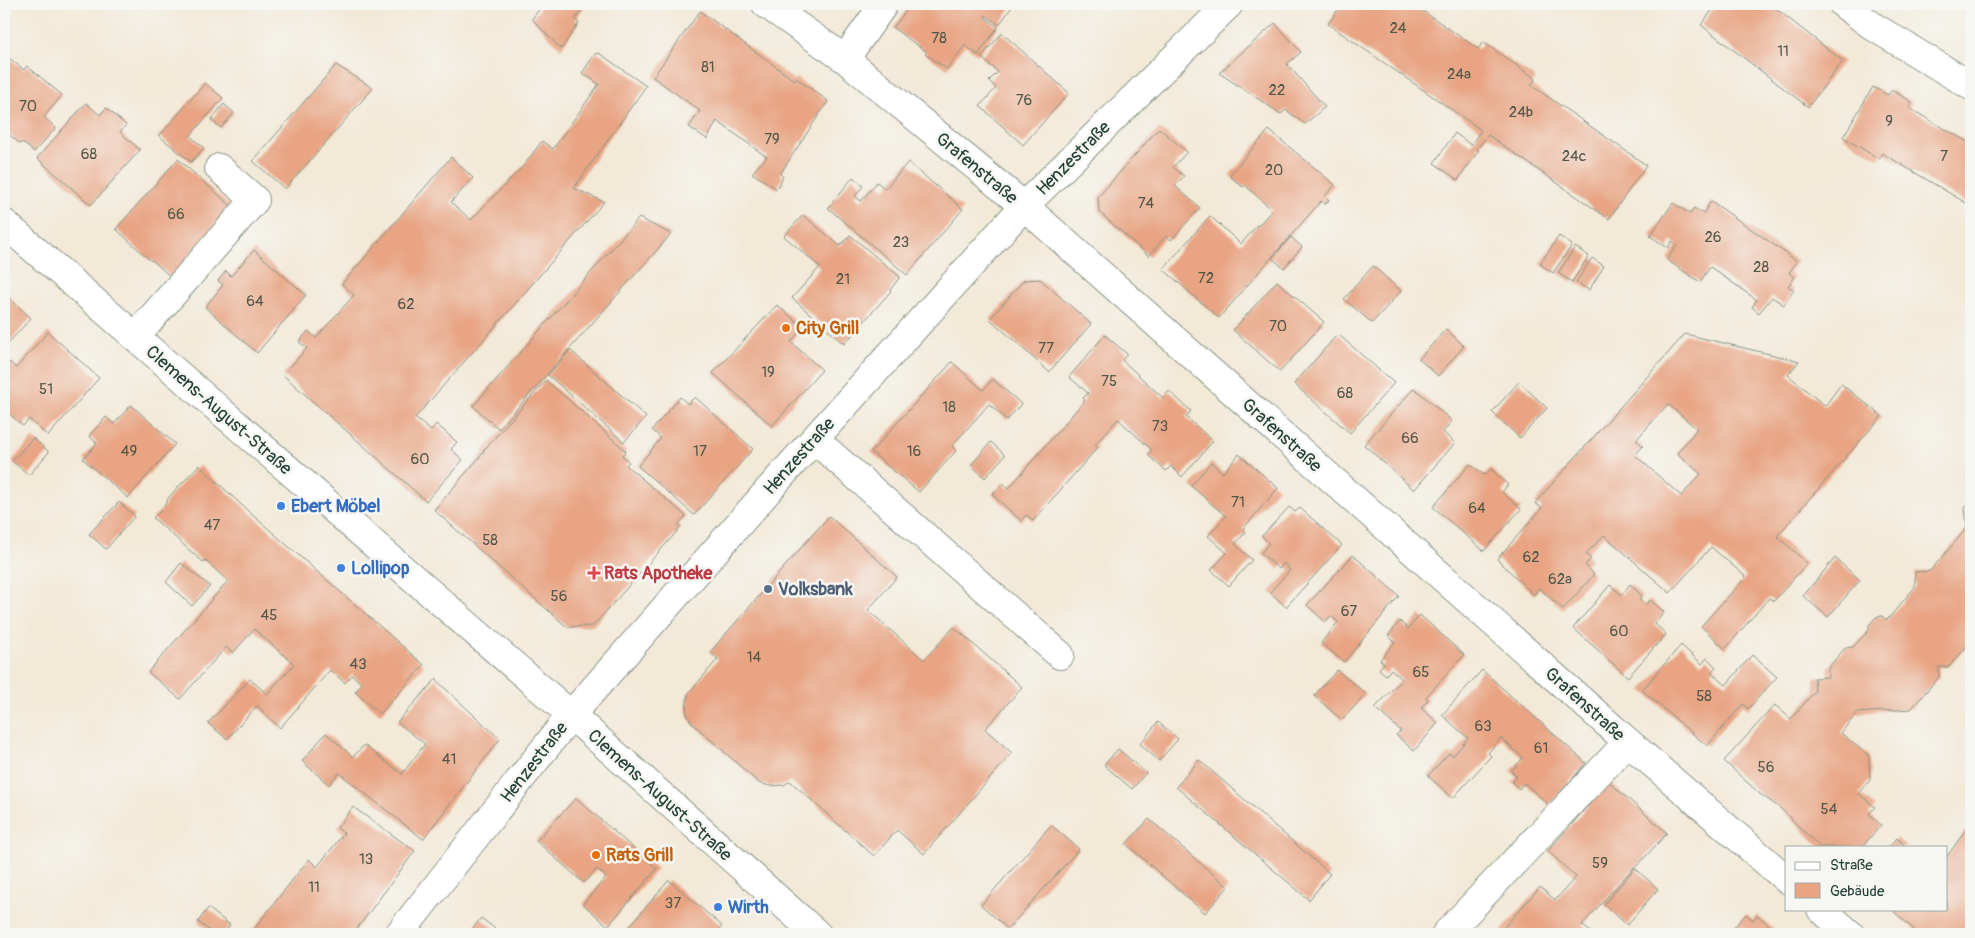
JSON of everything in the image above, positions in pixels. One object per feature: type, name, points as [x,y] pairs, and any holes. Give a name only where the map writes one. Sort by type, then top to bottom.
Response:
[{"type":"street","name":"Grafenstraße","points":[[766,4],[845,59],[1024,206],[1628,742],[1785,878]]},
{"type":"street","points":[[845,59],[884,4]]},
{"type":"street","name":"Henzestraße","points":[[399,934],[571,715],[814,439],[1024,206],[1228,4]]},
{"type":"street","points":[[1843,4],[1874,27],[1971,86]]},
{"type":"street","points":[[135,337],[256,200],[219,168]]},
{"type":"street","name":"Clemens-August-Straße","points":[[4,223],[274,460],[571,715],[817,934]]},
{"type":"street","points":[[814,439],[1060,655]]},
{"type":"street","points":[[1446,934],[1628,742]]},
{"type":"street","points":[[1822,910],[1850,934]]},
{"type":"building","points":[[543,4],[586,4],[575,20],[579,23],[561,49],[532,19]]},
{"type":"building","points":[[911,4],[1014,4],[999,25],[986,15],[985,17],[998,27],[978,55],[965,45],[947,69],[893,28]]},
{"type":"building","points":[[1342,4],[1413,4],[1478,49],[1483,42],[1536,79],[1531,85],[1646,165],[1609,219],[1488,135],[1458,180],[1434,163],[1455,133],[1471,145],[1481,130],[1328,24]]},
{"type":"building","points":[[1717,4],[1770,4],[1843,61],[1808,107],[1701,25]]},
{"type":"building","points":[[700,11],[794,80],[796,78],[828,101],[780,174],[783,177],[777,189],[752,173],[767,157],[717,121],[707,139],[689,127],[700,111],[653,77]]},
{"type":"building","points":[[1275,23],[1301,52],[1287,64],[1325,107],[1305,124],[1286,110],[1281,114],[1219,73]]},
{"type":"building","points":[[1002,33],[1069,93],[1023,145],[980,106],[996,88],[989,81],[998,72],[981,57]]},
{"type":"building","points":[[599,53],[646,86],[574,188],[604,202],[415,418],[431,431],[436,424],[457,442],[451,449],[463,460],[426,501],[283,375],[307,348],[299,342],[308,331],[316,338],[354,295],[342,284],[451,157],[473,178],[451,202],[471,220],[525,164],[542,141],[553,149],[599,84],[582,73],[595,54]]},
{"type":"building","points":[[4,54],[24,70],[27,66],[62,95],[44,117],[56,128],[34,152],[22,142],[20,144],[4,130]]},
{"type":"building","points":[[336,65],[373,88],[285,189],[253,161]]},
{"type":"building","points":[[205,83],[223,98],[190,136],[204,148],[191,162],[158,135],[161,134]]},
{"type":"building","points":[[1873,87],[1888,95],[1892,90],[1912,102],[1909,108],[1971,144],[1971,206],[1882,153],[1879,159],[1843,137]]},
{"type":"building","points":[[86,103],[100,115],[106,108],[126,125],[120,132],[140,150],[91,205],[37,158]]},
{"type":"building","points":[[224,104],[234,113],[221,128],[211,120]]},
{"type":"building","points":[[1159,128],[1187,152],[1173,167],[1184,176],[1175,186],[1200,208],[1171,240],[1166,236],[1149,256],[1099,212],[1098,197]]},
{"type":"building","points":[[1269,130],[1335,185],[1325,196],[1329,200],[1325,204],[1321,201],[1219,318],[1163,269],[1210,216],[1241,244],[1272,210],[1245,185],[1243,187],[1230,176]]},
{"type":"building","points":[[178,159],[232,207],[230,207],[171,277],[116,229]]},
{"type":"building","points":[[908,162],[963,209],[907,275],[828,208],[853,177],[863,186],[855,196],[861,201],[877,182],[885,189]]},
{"type":"building","points":[[1711,201],[1797,261],[1789,273],[1795,277],[1788,286],[1794,290],[1784,305],[1772,297],[1759,313],[1752,307],[1757,300],[1710,267],[1700,282],[1667,260],[1677,245],[1672,241],[1668,248],[1650,236],[1673,203],[1690,214],[1694,208],[1703,214]]},
{"type":"building","points":[[803,215],[840,246],[850,235],[900,277],[891,291],[844,344],[792,298],[820,267],[784,236]]},
{"type":"building","points":[[639,218],[671,234],[499,429],[473,406]]},
{"type":"building","points":[[1559,236],[1572,245],[1553,273],[1540,264]]},
{"type":"building","points":[[1291,237],[1302,247],[1284,268],[1272,258]]},
{"type":"building","points":[[1575,247],[1589,256],[1572,282],[1558,273]]},
{"type":"building","points":[[254,250],[306,295],[257,353],[205,307],[223,285],[218,281],[226,271],[231,276]]},
{"type":"building","points":[[1592,258],[1604,266],[1589,290],[1576,282]]},
{"type":"building","points":[[1373,266],[1401,291],[1372,323],[1344,299]]},
{"type":"building","points":[[1040,279],[1091,324],[1049,372],[990,319],[1024,280]]},
{"type":"building","points":[[1277,281],[1324,322],[1280,372],[1233,330]]},
{"type":"building","points":[[4,293],[31,318],[4,348]]},
{"type":"building","points":[[777,305],[803,327],[791,342],[822,370],[772,426],[713,373]]},
{"type":"building","points":[[1446,329],[1464,346],[1438,376],[1419,359]]},
{"type":"building","points":[[48,332],[99,378],[48,436],[29,419],[23,426],[4,409],[10,402],[4,397],[4,382],[7,377],[4,374],[4,370],[10,362],[16,368]]},
{"type":"building","points":[[1685,334],[1799,361],[1788,375],[1825,406],[1841,384],[1882,416],[1777,536],[1807,563],[1774,601],[1769,598],[1725,649],[1701,626],[1746,577],[1711,547],[1670,593],[1604,535],[1586,554],[1591,559],[1585,565],[1593,573],[1593,576],[1563,609],[1539,588],[1534,595],[1497,559],[1542,508],[1535,503]],"holes":[[[1668,404],[1697,429],[1677,453],[1701,474],[1681,496],[1635,455],[1643,446],[1636,440]]]},
{"type":"building","points":[[1105,335],[1127,354],[1122,360],[1163,398],[1169,391],[1191,411],[1186,417],[1213,441],[1182,477],[1171,466],[1166,471],[1148,455],[1152,450],[1118,419],[1095,445],[1098,447],[1033,521],[1026,515],[1021,521],[992,494],[1003,483],[1009,488],[1085,400],[1083,398],[1088,393],[1069,377]]},
{"type":"building","points":[[1339,335],[1394,383],[1350,433],[1294,384],[1335,337]]},
{"type":"building","points":[[570,350],[646,417],[624,442],[548,375]]},
{"type":"building","points":[[952,362],[983,390],[993,379],[1021,404],[1007,420],[989,404],[952,446],[956,451],[919,492],[871,452]]},
{"type":"building","points":[[546,380],[626,451],[622,455],[629,462],[626,465],[686,516],[678,525],[681,527],[593,626],[567,627],[434,510]]},
{"type":"building","points":[[1519,382],[1547,408],[1520,438],[1492,412]]},
{"type":"building","points":[[1414,388],[1452,421],[1443,432],[1455,443],[1414,490],[1364,445]]},
{"type":"building","points":[[680,397],[688,404],[695,397],[753,449],[694,515],[638,466],[661,438],[652,430]]},
{"type":"building","points":[[131,405],[175,444],[128,498],[83,459],[97,443],[89,436],[106,417],[114,424]]},
{"type":"building","points":[[33,438],[49,452],[29,475],[12,461]]},
{"type":"building","points":[[991,442],[1005,455],[985,478],[971,465]]},
{"type":"building","points":[[1239,454],[1278,488],[1243,529],[1246,532],[1235,544],[1252,560],[1229,586],[1211,570],[1227,553],[1208,536],[1226,516],[1191,486],[1211,462],[1223,473]]},
{"type":"building","points":[[1470,464],[1484,475],[1491,469],[1508,485],[1502,492],[1521,509],[1484,551],[1433,507]]},
{"type":"building","points":[[199,465],[248,511],[424,665],[380,714],[355,692],[362,684],[352,675],[345,683],[330,670],[280,728],[257,706],[227,739],[208,723],[250,679],[267,694],[294,664],[254,629],[233,653],[226,647],[180,699],[148,672],[228,581],[205,560],[203,562],[153,518],[164,507],[169,497]]},
{"type":"building","points":[[119,502],[135,516],[106,549],[89,534]]},
{"type":"building","points":[[1971,502],[1971,634],[1968,634],[1968,645],[1949,667],[1939,667],[1939,677],[1911,709],[1857,713],[1841,733],[1869,756],[1870,780],[1859,794],[1875,807],[1869,814],[1881,825],[1863,846],[1819,846],[1780,808],[1760,794],[1724,761],[1775,705],[1791,719],[1815,691],[1814,678],[1828,677],[1828,668],[1845,648],[1853,647],[1869,630],[1869,625],[1876,617],[1882,616],[1887,620],[1915,587],[1915,572],[1930,571],[1967,528],[1965,508]]},
{"type":"building","points":[[1289,507],[1295,512],[1300,508],[1342,545],[1286,607],[1270,592],[1290,570],[1284,563],[1279,569],[1261,553],[1269,543],[1262,536]]},
{"type":"building","points":[[829,516],[897,577],[868,610],[924,660],[954,627],[1022,687],[985,729],[1012,753],[924,854],[897,830],[874,856],[790,781],[784,785],[770,786],[759,783],[692,723],[688,717],[686,708],[688,694],[718,659],[710,652]]},
{"type":"building","points":[[1353,555],[1399,596],[1344,662],[1321,643],[1338,622],[1331,616],[1325,622],[1307,605]]},
{"type":"building","points":[[1835,558],[1860,580],[1828,617],[1803,596]]},
{"type":"building","points":[[181,563],[210,586],[192,606],[166,582]]},
{"type":"building","points":[[1630,584],[1642,596],[1639,600],[1645,605],[1650,600],[1664,612],[1655,624],[1666,634],[1628,677],[1573,628],[1610,585],[1622,595]]},
{"type":"building","points":[[1420,615],[1464,655],[1426,697],[1428,700],[1421,708],[1438,723],[1414,751],[1396,735],[1401,731],[1375,708],[1402,679],[1391,669],[1386,675],[1379,669],[1384,663],[1380,660],[1395,642],[1388,636],[1400,621],[1408,629]]},
{"type":"building","points":[[1681,645],[1702,664],[1707,658],[1716,667],[1711,672],[1726,685],[1752,655],[1777,677],[1748,709],[1743,704],[1707,746],[1642,690]]},
{"type":"building","points":[[1337,670],[1366,694],[1342,720],[1314,696]]},
{"type":"building","points":[[1482,670],[1586,763],[1549,805],[1524,783],[1519,789],[1512,782],[1517,777],[1511,771],[1523,758],[1501,738],[1488,753],[1491,756],[1453,798],[1428,776],[1449,753],[1453,756],[1468,738],[1442,715]]},
{"type":"building","points":[[437,678],[437,681],[500,739],[423,839],[339,773],[329,785],[302,761],[326,733],[353,757],[364,745],[402,774],[425,744],[397,722]]},
{"type":"building","points":[[1158,722],[1178,739],[1159,761],[1140,744]]},
{"type":"building","points":[[1118,749],[1146,773],[1132,789],[1104,765]]},
{"type":"building","points":[[1199,760],[1330,874],[1309,900],[1176,787]]},
{"type":"building","points":[[1609,782],[1667,833],[1582,925],[1593,934],[1498,934],[1540,887],[1555,900],[1576,877],[1548,851]]},
{"type":"building","name":"Rats Grill","points":[[576,798],[657,869],[608,926],[583,904],[606,877],[597,869],[584,883],[536,841]]},
{"type":"building","points":[[353,807],[415,851],[353,934],[250,934],[309,859],[317,867],[344,833],[337,828]]},
{"type":"building","points":[[1149,819],[1228,887],[1205,913],[1126,844]]},
{"type":"building","points":[[1971,822],[1971,934],[1919,934],[1892,910],[1948,910],[1948,855]]},
{"type":"building","points":[[1051,825],[1079,849],[1008,929],[981,905]]},
{"type":"building","points":[[1897,838],[1905,846],[1890,846]]},
{"type":"building","points":[[1635,868],[1658,889],[1627,925],[1604,904]]},
{"type":"building","points":[[669,880],[722,926],[715,934],[624,933]]},
{"type":"building","points":[[208,908],[230,925],[223,934],[214,934],[198,922]]},
{"type":"building","points":[[1746,914],[1753,920],[1757,915],[1780,934],[1728,934]]},
{"type":"building","points":[[481,918],[502,934],[468,934]]},
{"type":"place","name":"City Grill","points":[[786,328]]},
{"type":"place","name":"Ebert Möbel","points":[[281,506]]},
{"type":"place","name":"Lollipop","points":[[341,568]]},
{"type":"place","name":"Rats Apotheke","points":[[594,573]]},
{"type":"place","name":"Volksbank","points":[[768,589]]},
{"type":"place","name":"Rats Grill","points":[[596,855]]},
{"type":"place","name":"Wirth","points":[[718,907]]}]
